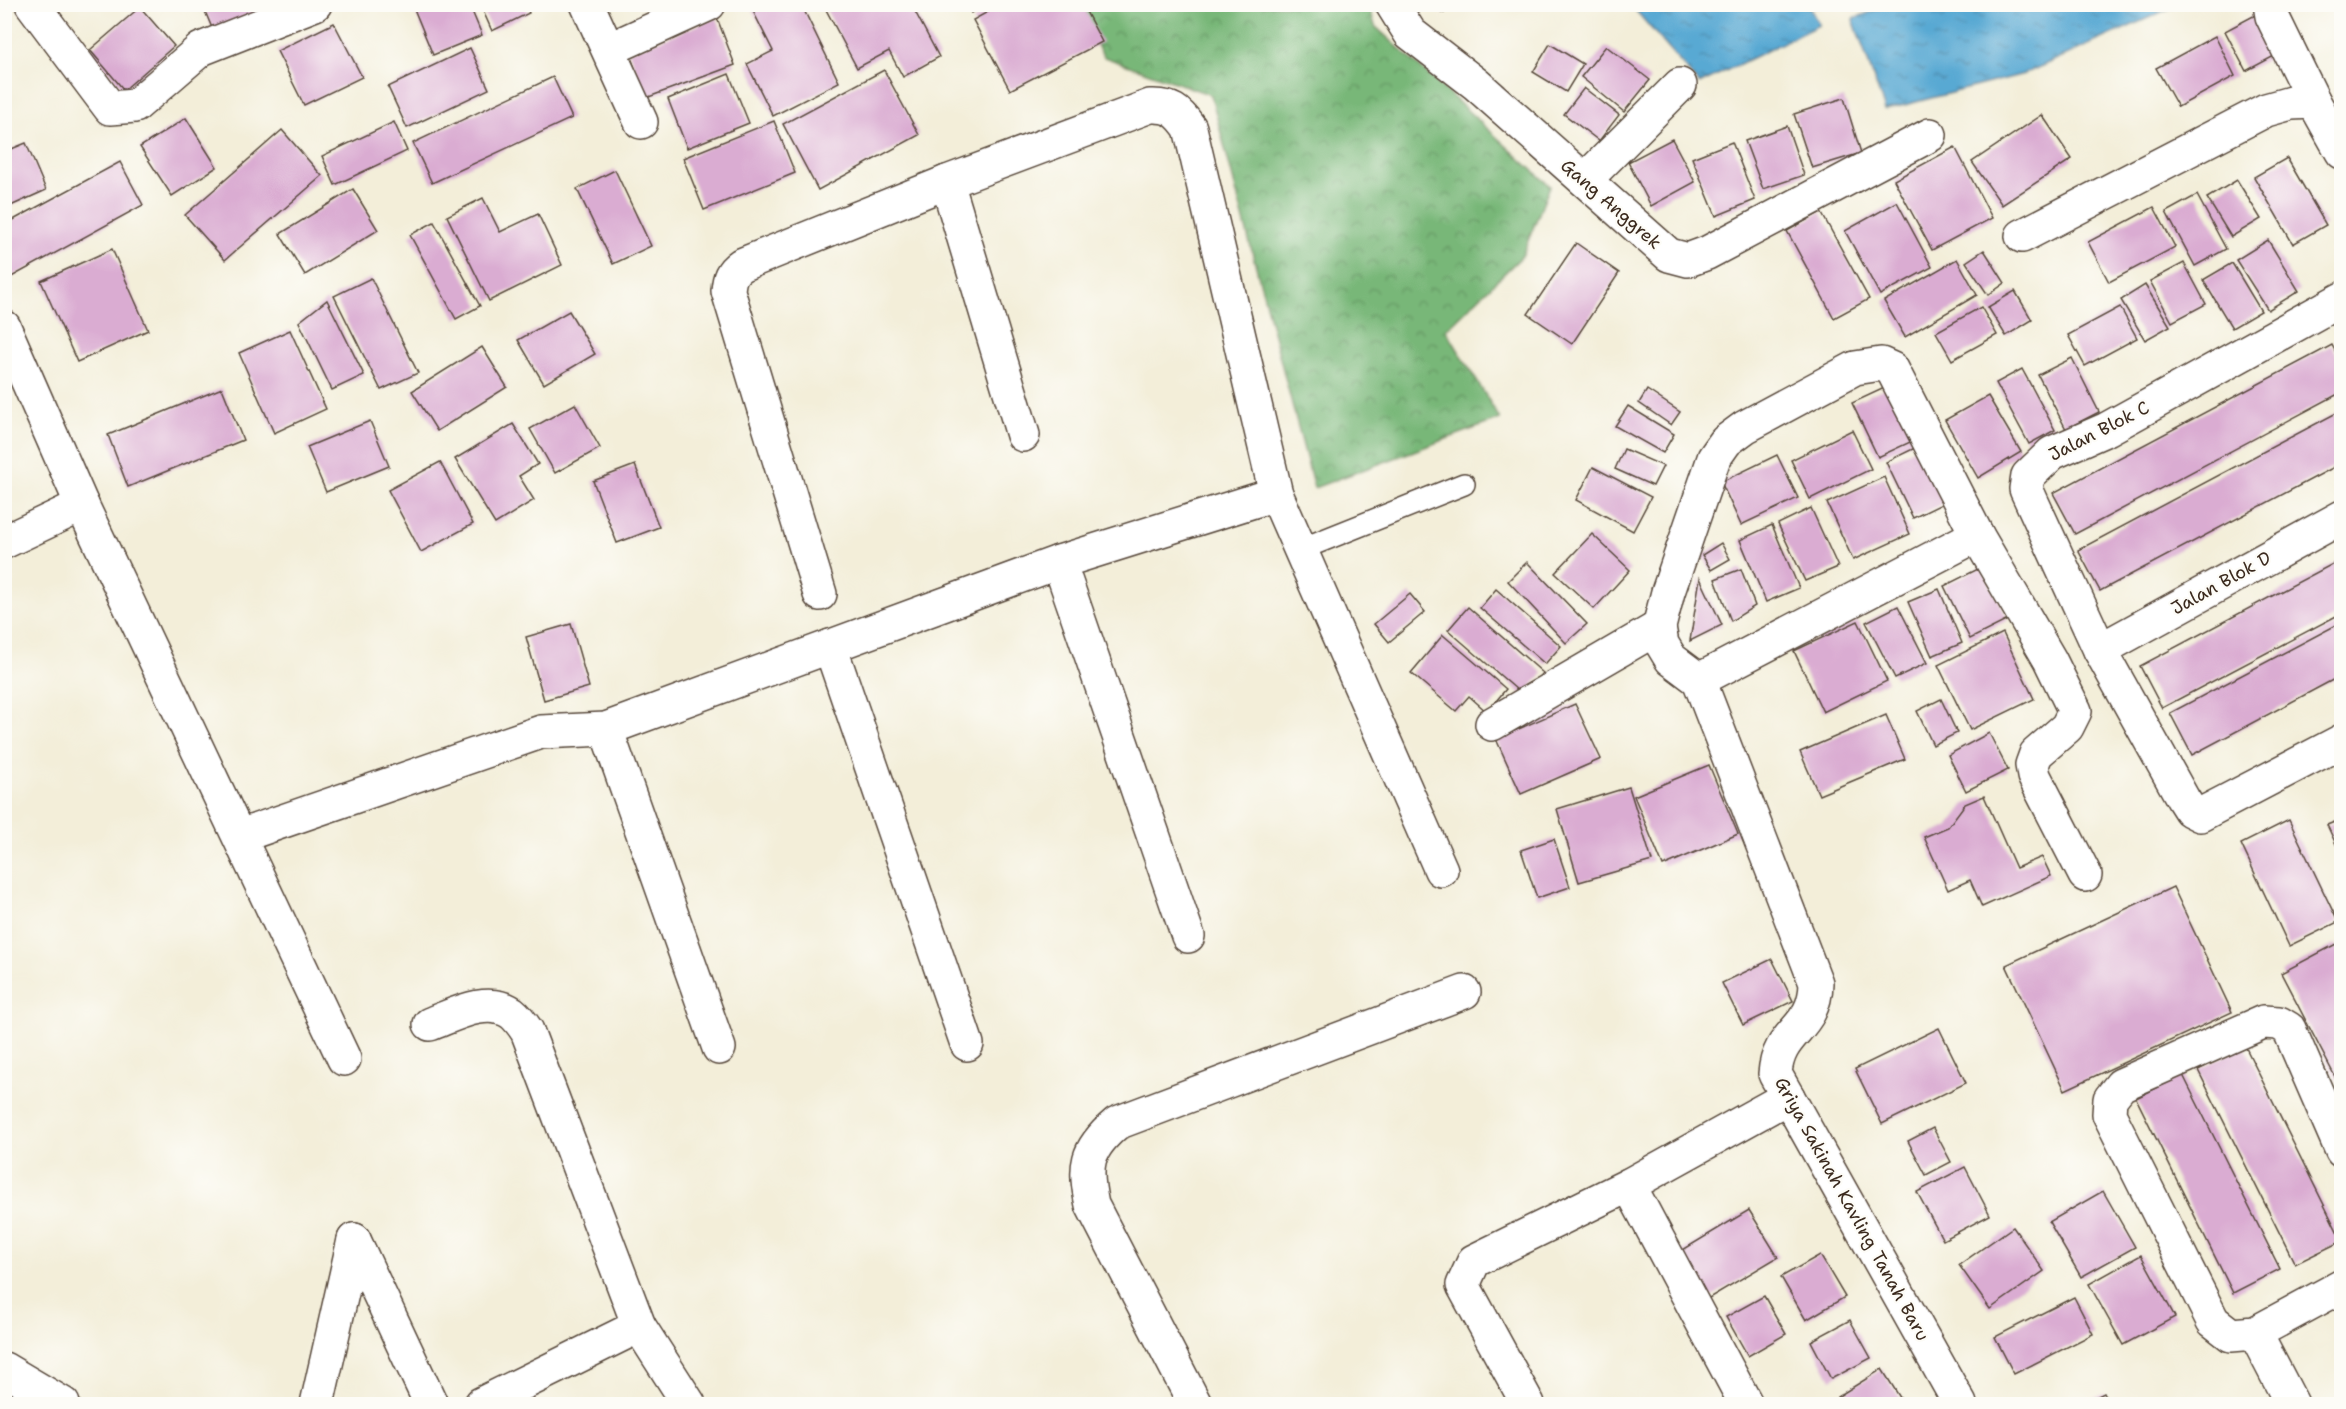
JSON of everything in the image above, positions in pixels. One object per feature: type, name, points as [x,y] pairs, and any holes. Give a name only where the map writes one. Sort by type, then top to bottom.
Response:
[{"type":"street","points":[[32,4],[110,108],[135,106],[201,49],[315,4]]},
{"type":"street","points":[[587,4],[641,122]]},
{"type":"street","points":[[610,50],[710,4]]},
{"type":"street","name":"Gang Anggrek","points":[[1392,4],[1410,33],[1476,84],[1669,255],[1688,260],[1707,254],[1930,135]]},
{"type":"street","points":[[2270,4],[2272,16],[2313,102],[2342,152]]},
{"type":"street","points":[[1585,180],[1680,86]]},
{"type":"street","points":[[2022,236],[2266,110],[2291,103],[2313,102]]},
{"type":"street","points":[[820,594],[728,291],[729,279],[741,265],[947,182],[1150,106],[1168,105],[1180,114],[1190,128],[1276,494],[1441,870]]},
{"type":"street","points":[[947,182],[1023,435]]},
{"type":"street","name":"Jalan Blok C","points":[[2342,299],[2107,429],[2052,453],[2028,476],[2026,489],[2100,650],[2190,810],[2200,815],[2342,741]]},
{"type":"street","points":[[4,327],[82,505],[344,1059]]},
{"type":"street","points":[[1977,535],[1699,680],[1671,659],[1662,644],[1659,627],[1714,458],[1726,441],[1745,427],[1855,368],[1881,364],[1892,369],[1977,535],[2050,660],[2075,711],[2073,720],[2036,754],[2032,765],[2034,776],[2085,874]]},
{"type":"street","points":[[240,836],[541,732],[606,729],[1059,562],[1276,494]]},
{"type":"street","points":[[4,542],[82,505]]},
{"type":"street","name":"Jalan Blok D","points":[[2100,650],[2342,517]]},
{"type":"street","points":[[1059,562],[1188,936]]},
{"type":"street","points":[[1492,724],[1659,627]]},
{"type":"street","points":[[830,646],[967,1044]]},
{"type":"street","name":"Griya Sakinah Kavling Tanah Baru","points":[[1699,680],[1816,983],[1816,1000],[1811,1014],[1786,1041],[1777,1056],[1775,1074],[1960,1404]]},
{"type":"street","points":[[606,729],[719,1048]]},
{"type":"street","points":[[1195,1404],[1092,1205],[1086,1176],[1089,1156],[1099,1139],[1117,1123],[1464,992]]},
{"type":"street","points":[[430,1024],[469,1009],[494,1006],[512,1013],[528,1031],[639,1326],[688,1404]]},
{"type":"street","points":[[2342,1151],[2289,1029],[2279,1023],[2263,1022],[2121,1085],[2110,1099],[2109,1114],[2213,1321],[2231,1335],[2255,1333],[2342,1286]]},
{"type":"street","points":[[1528,1404],[1462,1285],[1474,1261],[1629,1185],[1788,1097]]},
{"type":"street","points":[[1629,1185],[1746,1404]]},
{"type":"street","points":[[317,1404],[354,1240],[431,1404]]},
{"type":"street","points":[[481,1404],[639,1326]]},
{"type":"street","points":[[2255,1333],[2292,1404]]},
{"type":"street","points":[[4,1369],[63,1404]]},
{"type":"lane","points":[[1299,550],[1464,484]]},
{"type":"green space","points":[[1073,5],[1369,5],[1375,26],[1550,186],[1522,256],[1446,330],[1500,419],[1314,488],[1211,95],[1104,57]]},
{"type":"water","points":[[1631,5],[1822,5],[1810,8],[1819,25],[1699,84]]},
{"type":"water","points":[[1888,5],[2177,5],[2024,74],[1885,110],[1853,19]]},
{"type":"building","points":[[202,4],[266,4],[271,16],[217,40]]},
{"type":"building","points":[[412,4],[469,4],[482,35],[433,55]]},
{"type":"building","points":[[480,4],[525,4],[529,13],[492,31]]},
{"type":"building","points":[[757,4],[801,4],[839,82],[773,116],[747,64],[773,51],[751,7]]},
{"type":"building","points":[[823,4],[911,4],[939,57],[903,77],[889,51],[857,68]]},
{"type":"building","points":[[967,4],[985,4],[971,13]]},
{"type":"building","points":[[1002,4],[1082,4],[1102,42],[1010,90],[973,20]]},
{"type":"building","points":[[1425,4],[1448,4],[1444,13]]},
{"type":"building","points":[[140,7],[174,46],[124,90],[90,50]]},
{"type":"building","points":[[2259,13],[2280,53],[2246,71],[2225,31]]},
{"type":"building","points":[[717,18],[735,65],[646,98],[629,52]]},
{"type":"building","points":[[334,23],[362,77],[304,105],[277,51]]},
{"type":"building","points":[[2215,36],[2235,76],[2178,107],[2156,68]]},
{"type":"building","points":[[1550,44],[1583,64],[1566,92],[1533,72]]},
{"type":"building","points":[[1606,46],[1650,80],[1624,112],[1581,77]]},
{"type":"building","points":[[470,48],[489,89],[407,128],[388,87]]},
{"type":"building","points":[[884,70],[919,135],[818,190],[783,124]]},
{"type":"building","points":[[729,74],[749,123],[687,148],[668,99]]},
{"type":"building","points":[[553,77],[572,118],[432,183],[413,143]]},
{"type":"building","points":[[1584,88],[1619,115],[1599,141],[1564,114]]},
{"type":"building","points":[[1844,98],[1861,153],[1812,168],[1794,114]]},
{"type":"building","points":[[2042,115],[2072,159],[2002,205],[1972,162]]},
{"type":"building","points":[[186,118],[217,167],[172,196],[140,147]]},
{"type":"building","points":[[774,121],[795,173],[704,210],[683,158]]},
{"type":"building","points":[[394,122],[407,151],[335,185],[322,156]]},
{"type":"building","points":[[1787,126],[1804,175],[1763,189],[1745,141]]},
{"type":"building","points":[[282,130],[322,176],[225,260],[185,215]]},
{"type":"building","points":[[1672,139],[1695,182],[1651,206],[1628,162]]},
{"type":"building","points":[[1732,142],[1755,200],[1716,216],[1692,158]]},
{"type":"building","points":[[26,143],[46,190],[4,209],[4,152]]},
{"type":"building","points":[[1955,147],[1992,218],[1932,250],[1894,180]]},
{"type":"building","points":[[2287,158],[2326,225],[2293,244],[2254,177]]},
{"type":"building","points":[[120,162],[143,205],[6,280],[4,225]]},
{"type":"building","points":[[615,170],[651,246],[613,264],[577,189]]},
{"type":"building","points":[[2237,180],[2261,219],[2231,237],[2207,198]]},
{"type":"building","points":[[353,189],[378,230],[305,275],[280,234]]},
{"type":"building","points":[[2197,195],[2226,249],[2195,266],[2166,212]]},
{"type":"building","points":[[483,198],[500,232],[538,214],[562,265],[489,301],[447,216]]},
{"type":"building","points":[[1897,202],[1932,267],[1880,295],[1845,231]]},
{"type":"building","points":[[2154,207],[2175,247],[2109,282],[2088,242]]},
{"type":"building","points":[[1821,212],[1869,299],[1834,318],[1787,231]]},
{"type":"building","points":[[434,222],[480,306],[456,319],[410,235]]},
{"type":"building","points":[[2268,240],[2299,291],[2268,310],[2236,260]]},
{"type":"building","points":[[1576,243],[1619,273],[1572,344],[1528,314]]},
{"type":"building","points":[[112,249],[148,330],[77,362],[41,281]]},
{"type":"building","points":[[1984,250],[2005,283],[1988,295],[1966,262]]},
{"type":"building","points":[[1957,259],[1977,295],[1905,337],[1884,301]]},
{"type":"building","points":[[2184,263],[2206,304],[2172,322],[2150,281]]},
{"type":"building","points":[[2232,263],[2261,311],[2232,328],[2203,280]]},
{"type":"building","points":[[371,278],[418,373],[381,390],[334,296]]},
{"type":"building","points":[[2145,285],[2170,326],[2145,340],[2121,300]]},
{"type":"building","points":[[2015,291],[2032,320],[2006,336],[1988,307]]},
{"type":"building","points":[[327,300],[364,375],[332,390],[299,322]]},
{"type":"building","points":[[1981,307],[1997,335],[1952,360],[1936,332]]},
{"type":"building","points":[[2120,307],[2137,338],[2085,366],[2068,335]]},
{"type":"building","points":[[569,311],[595,354],[544,384],[518,340]]},
{"type":"building","points":[[290,330],[326,409],[274,433],[239,353]]},
{"type":"building","points":[[2332,345],[2342,364],[2342,392],[2075,534],[2053,493]]},
{"type":"building","points":[[482,347],[507,387],[437,431],[412,391]]},
{"type":"building","points":[[2072,358],[2099,412],[2066,429],[2038,375]]},
{"type":"building","points":[[2022,369],[2055,430],[2029,444],[1996,383]]},
{"type":"building","points":[[1893,384],[1919,438],[1878,457],[1852,403]]},
{"type":"building","points":[[222,388],[243,440],[128,487],[108,435]]},
{"type":"building","points":[[1647,390],[1680,412],[1671,425],[1639,403]]},
{"type":"building","points":[[1988,396],[2021,452],[1978,478],[1945,420]]},
{"type":"building","points":[[575,404],[600,448],[555,473],[530,429]]},
{"type":"building","points":[[1628,406],[1674,434],[1663,453],[1615,426]]},
{"type":"building","points":[[2342,410],[2342,463],[2100,591],[2078,550]]},
{"type":"building","points":[[370,421],[389,466],[326,492],[307,447]]},
{"type":"building","points":[[513,424],[538,464],[519,476],[534,500],[495,524],[455,459]]},
{"type":"building","points":[[1852,430],[1871,469],[1810,499],[1791,460]]},
{"type":"building","points":[[1921,445],[1948,501],[1913,518],[1886,462]]},
{"type":"building","points":[[1624,449],[1663,466],[1653,486],[1615,469]]},
{"type":"building","points":[[1777,455],[1798,498],[1741,525],[1721,482]]},
{"type":"building","points":[[440,462],[473,524],[421,552],[388,490]]},
{"type":"building","points":[[635,465],[659,527],[617,543],[593,481]]},
{"type":"building","points":[[1593,467],[1651,497],[1633,531],[1576,500]]},
{"type":"building","points":[[1884,477],[1910,534],[1853,560],[1827,503]]},
{"type":"building","points":[[1811,508],[1838,567],[1805,581],[1778,524]]},
{"type":"building","points":[[1772,525],[1799,588],[1766,602],[1740,540]]},
{"type":"building","points":[[1592,534],[1630,570],[1594,609],[1555,573]]},
{"type":"building","points":[[1721,543],[1730,559],[1711,570],[1702,555]]},
{"type":"building","points":[[2342,559],[2342,613],[2162,708],[2140,666]]},
{"type":"building","points":[[1527,562],[1587,624],[1566,643],[1508,581]]},
{"type":"building","points":[[1982,567],[2008,620],[1970,639],[1944,586]]},
{"type":"building","points":[[1741,569],[1755,606],[1731,621],[1715,579]]},
{"type":"building","points":[[1700,578],[1722,625],[1690,641]]},
{"type":"building","points":[[1496,589],[1561,646],[1545,664],[1480,608]]},
{"type":"building","points":[[1939,589],[1962,643],[1932,656],[1908,602]]},
{"type":"building","points":[[1410,594],[1425,612],[1389,642],[1374,624]]},
{"type":"building","points":[[1898,606],[1927,663],[1895,678],[1866,622]]},
{"type":"building","points":[[1468,607],[1543,673],[1524,696],[1448,630]]},
{"type":"building","points":[[1858,621],[1887,681],[1823,712],[1794,651]]},
{"type":"building","points":[[2342,622],[2342,675],[2192,755],[2170,713]]},
{"type":"building","points":[[571,624],[589,687],[544,700],[526,637]]},
{"type":"building","points":[[2003,633],[2034,699],[1970,730],[1938,665]]},
{"type":"building","points":[[1443,635],[1506,689],[1487,712],[1469,696],[1456,711],[1411,673]]},
{"type":"building","points":[[1941,699],[1957,733],[1933,745],[1917,711]]},
{"type":"building","points":[[1575,704],[1601,759],[1521,794],[1496,739]]},
{"type":"building","points":[[1886,715],[1905,759],[1819,795],[1800,752]]},
{"type":"building","points":[[1989,733],[2008,770],[1966,791],[1948,755]]},
{"type":"building","points":[[1709,765],[1738,834],[1663,866],[1634,796]]},
{"type":"building","points":[[1629,787],[1652,861],[1579,882],[1557,809]]},
{"type":"building","points":[[1984,796],[2016,868],[2042,857],[2051,876],[1982,907],[1970,880],[1948,890],[1924,837],[1948,827],[1965,804]]},
{"type":"building","points":[[2342,819],[2342,857],[2327,825]]},
{"type":"building","points":[[2289,820],[2338,922],[2289,946],[2241,844]]},
{"type":"building","points":[[1554,839],[1570,887],[1537,898],[1521,850]]},
{"type":"building","points":[[2173,887],[2232,1012],[2065,1090],[2006,965]]},
{"type":"building","points":[[2336,944],[2342,956],[2342,1090],[2281,973]]},
{"type":"building","points":[[1772,959],[1793,1001],[1743,1025],[1722,983]]},
{"type":"building","points":[[1939,1028],[1966,1083],[1882,1124],[1855,1069]]},
{"type":"building","points":[[2245,1046],[2342,1241],[2295,1264],[2198,1070]]},
{"type":"building","points":[[2183,1075],[2280,1269],[2233,1293],[2136,1098]]},
{"type":"building","points":[[1933,1128],[1951,1162],[1926,1175],[1908,1141]]},
{"type":"building","points":[[1965,1167],[1990,1215],[1943,1240],[1917,1192]]},
{"type":"building","points":[[2103,1191],[2135,1247],[2081,1277],[2049,1222]]},
{"type":"building","points":[[1749,1210],[1778,1257],[1704,1301],[1676,1254]]},
{"type":"building","points":[[2013,1227],[2044,1271],[1990,1309],[1959,1265]]},
{"type":"building","points":[[1820,1255],[1845,1297],[1806,1320],[1781,1277]]},
{"type":"building","points":[[2141,1255],[2175,1317],[2123,1345],[2089,1284]]},
{"type":"building","points":[[1764,1296],[1786,1334],[1748,1356],[1726,1317]]},
{"type":"building","points":[[2074,1297],[2093,1334],[2014,1374],[1995,1337]]},
{"type":"building","points":[[1850,1320],[1871,1358],[1831,1379],[1811,1341]]},
{"type":"building","points":[[1882,1369],[1904,1404],[1842,1404],[1837,1397]]},
{"type":"building","points":[[2104,1393],[2110,1404],[2082,1404]]}]
